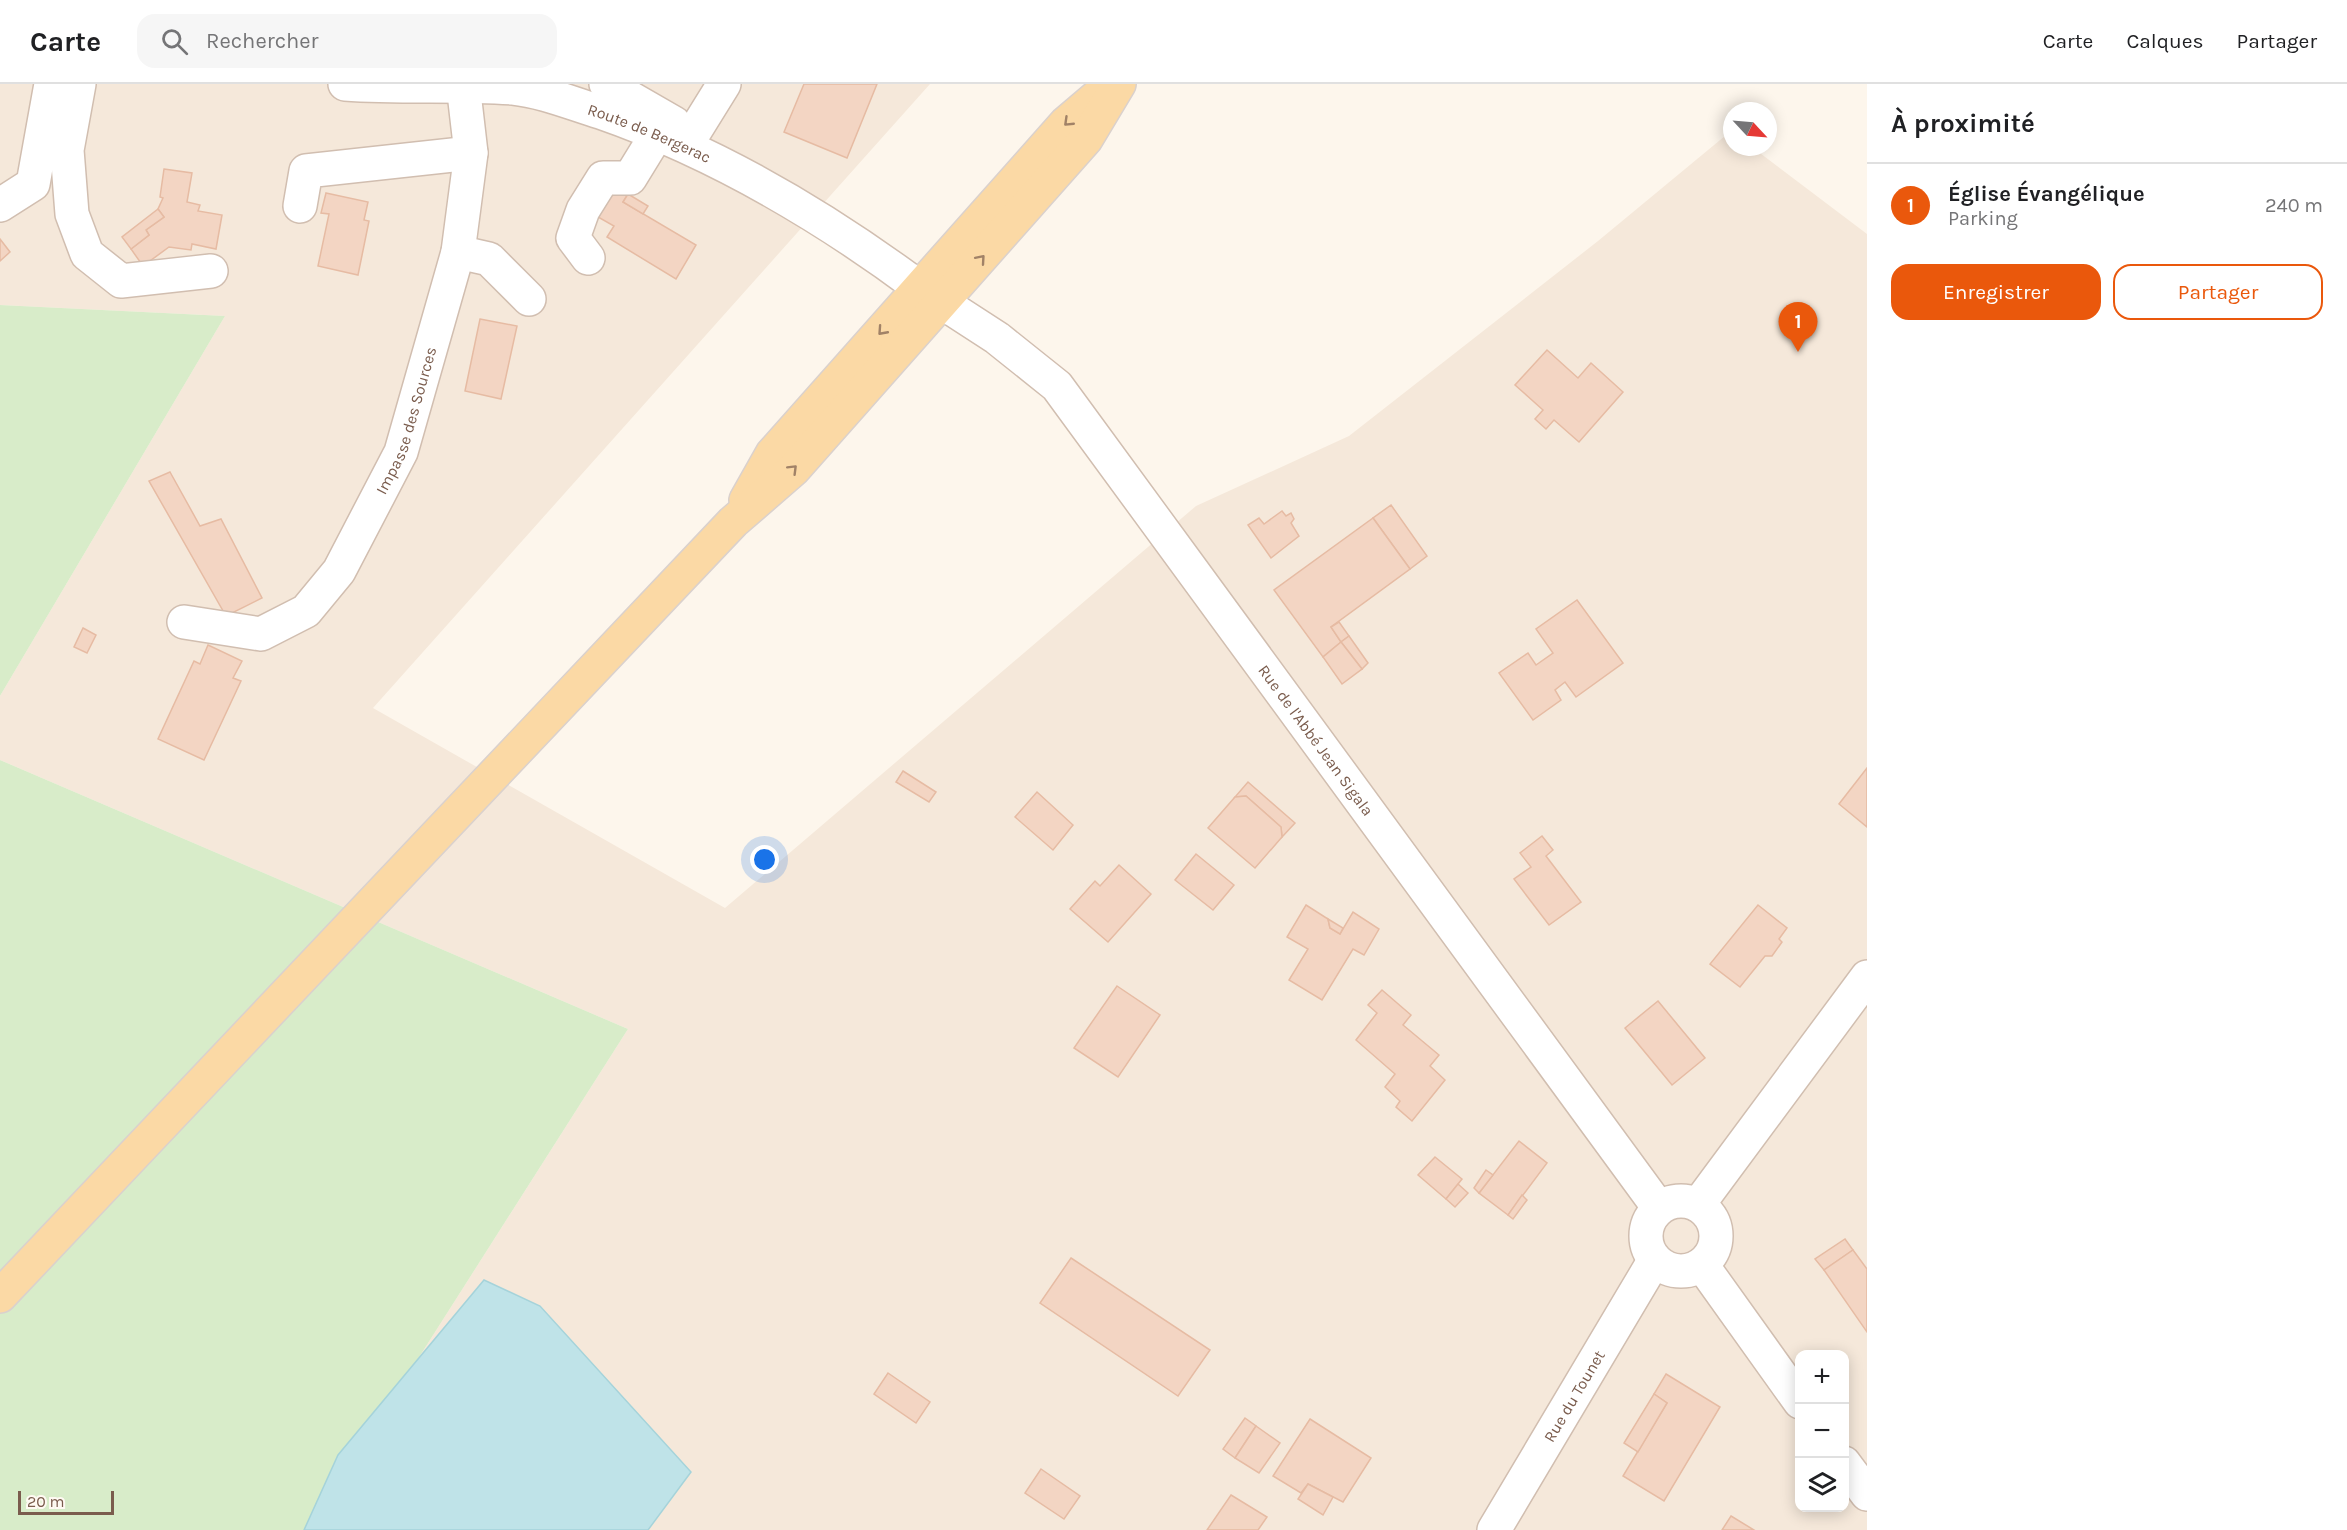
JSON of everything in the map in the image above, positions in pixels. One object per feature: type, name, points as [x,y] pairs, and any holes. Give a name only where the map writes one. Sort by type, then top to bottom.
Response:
[{"type":"main road","points":[[932,295],[1066,123],[1112,84]]},
{"type":"main road","points":[[0,1296],[734,522],[772,454],[1086,139],[1119,84]]},
{"type":"street","points":[[0,205],[33,184],[51,84]]},
{"type":"street","points":[[79,84],[67,150],[72,214],[87,254],[121,281],[211,271]]},
{"type":"street","name":"Route de Bergerac","points":[[345,84],[493,85],[576,104],[652,108],[703,146],[860,243],[932,295]]},
{"type":"street","points":[[588,258],[573,238],[583,210],[603,178],[630,178],[652,108],[606,84]]},
{"type":"street","points":[[703,146],[724,84]]},
{"type":"street","name":"Impasse des Sources","points":[[184,622],[261,633],[306,611],[339,571],[400,452],[458,252],[471,153],[493,85]]},
{"type":"street","points":[[300,206],[306,171],[471,153]]},
{"type":"street","points":[[458,252],[489,259],[529,299]]},
{"type":"street","name":"Rue de l'Abbé Jean Sigala","points":[[932,295],[997,338],[1057,386],[1659,1208]]},
{"type":"street","points":[[1698,1205],[1867,977]]},
{"type":"street","points":[[1678,1201],[1698,1205],[1712,1219],[1716,1239],[1709,1257],[1702,1265],[1686,1272],[1669,1270],[1654,1261],[1648,1251],[1646,1227],[1651,1216],[1659,1208],[1678,1201]]},
{"type":"street","name":"Rue du Tounet","points":[[1494,1530],[1654,1261]]},
{"type":"street","points":[[1702,1265],[1795,1395]]},
{"type":"street","points":[[1849,1469],[1867,1494]]},
{"type":"shaded area","points":[[0,84],[930,84],[373,708],[725,908],[1196,506],[1349,436],[1598,241],[1723,138],[1723,156],[1764,156],[1867,234],[1867,1530],[309,1530],[628,1029],[0,760],[0,696],[225,316],[0,305]]},
{"type":"green space","points":[[0,305],[225,316],[0,696]]},
{"type":"green space","points":[[0,760],[628,1029],[309,1530],[0,1530]]},
{"type":"water","points":[[484,1280],[540,1306],[691,1472],[648,1530],[304,1530],[338,1455]]},
{"type":"building","points":[[804,84],[877,84],[847,158],[784,132]]},
{"type":"building","points":[[164,169],[192,173],[187,202],[200,205],[198,211],[222,215],[216,249],[192,244],[191,250],[169,247],[143,266],[131,249],[149,235],[146,230],[164,217],[158,209],[163,198],[160,197]]},
{"type":"building","points":[[616,187],[628,194],[623,202],[696,245],[676,279],[607,237],[614,226],[598,217]]},
{"type":"building","points":[[326,193],[368,202],[364,220],[369,221],[358,275],[318,266],[329,214],[321,213]]},
{"type":"building","points":[[628,194],[648,206],[643,214],[623,202]]},
{"type":"building","points":[[158,209],[164,217],[146,230],[149,235],[131,249],[122,237]]},
{"type":"building","points":[[0,239],[10,252],[0,261]]},
{"type":"building","points":[[480,319],[517,326],[501,399],[465,391]]},
{"type":"building","points":[[1547,350],[1578,378],[1591,363],[1623,392],[1579,442],[1554,420],[1546,429],[1535,419],[1543,410],[1515,385]]},
{"type":"building","points":[[170,472],[200,526],[221,519],[262,598],[226,616],[149,481]]},
{"type":"building","points":[[1391,505],[1427,556],[1410,569],[1373,518]]},
{"type":"building","points":[[1282,511],[1286,516],[1291,513],[1294,519],[1291,523],[1299,536],[1271,558],[1248,525],[1259,518],[1264,524]]},
{"type":"building","points":[[1373,518],[1410,569],[1331,627],[1341,642],[1323,657],[1274,590]]},
{"type":"building","points":[[1577,600],[1623,663],[1576,697],[1565,682],[1555,690],[1561,700],[1533,720],[1499,673],[1528,653],[1536,665],[1553,653],[1536,629]]},
{"type":"building","points":[[1339,622],[1349,636],[1341,642],[1331,627]]},
{"type":"building","points":[[83,628],[96,635],[87,653],[74,647]]},
{"type":"building","points":[[1349,636],[1368,663],[1362,669],[1341,642]]},
{"type":"building","points":[[1341,642],[1362,669],[1342,684],[1323,657]]},
{"type":"building","points":[[208,645],[242,661],[233,678],[241,681],[204,760],[158,739],[194,661],[200,664]]},
{"type":"building","points":[[1867,768],[1867,827],[1839,804]]},
{"type":"building","points":[[903,771],[936,792],[929,802],[896,782]]},
{"type":"building","points":[[1248,782],[1295,823],[1282,837],[1281,827],[1246,796],[1235,797]]},
{"type":"building","points":[[1037,792],[1073,825],[1053,850],[1015,817]]},
{"type":"building","points":[[1246,796],[1281,827],[1282,837],[1255,868],[1208,828],[1235,797]]},
{"type":"building","points":[[1542,836],[1553,850],[1546,856],[1581,902],[1549,925],[1514,879],[1531,867],[1520,853]]},
{"type":"building","points":[[1196,854],[1234,885],[1213,910],[1175,880]]},
{"type":"building","points":[[1119,865],[1151,894],[1108,942],[1070,909],[1095,881],[1100,886]]},
{"type":"building","points":[[1306,905],[1328,919],[1330,928],[1340,934],[1353,912],[1379,929],[1364,955],[1353,949],[1322,1000],[1289,980],[1308,949],[1287,937]]},
{"type":"building","points":[[1758,905],[1787,928],[1779,939],[1782,942],[1772,956],[1765,956],[1740,987],[1710,964]]},
{"type":"building","points":[[1328,919],[1343,928],[1340,934],[1330,928]]},
{"type":"building","points":[[1117,986],[1160,1015],[1118,1077],[1074,1048]]},
{"type":"building","points":[[1382,990],[1411,1015],[1403,1025],[1439,1055],[1430,1066],[1445,1080],[1412,1121],[1396,1107],[1400,1101],[1385,1087],[1395,1074],[1356,1040],[1377,1013],[1368,1005]]},
{"type":"building","points":[[1658,1001],[1705,1058],[1672,1085],[1625,1028]]},
{"type":"building","points":[[1519,1141],[1547,1163],[1508,1215],[1479,1193]]},
{"type":"building","points":[[1435,1157],[1462,1179],[1446,1199],[1418,1175]]},
{"type":"building","points":[[1486,1170],[1493,1175],[1479,1193],[1474,1188]]},
{"type":"building","points":[[1458,1184],[1468,1193],[1455,1207],[1446,1199]]},
{"type":"building","points":[[1522,1195],[1527,1200],[1513,1219],[1508,1215]]},
{"type":"building","points":[[1845,1239],[1853,1250],[1824,1270],[1815,1259]]},
{"type":"building","points":[[1853,1250],[1867,1269],[1867,1332],[1824,1270]]},
{"type":"building","points":[[1071,1258],[1210,1350],[1178,1396],[1040,1303]]},
{"type":"building","points":[[888,1373],[930,1402],[916,1423],[874,1394]]},
{"type":"building","points":[[1666,1374],[1720,1407],[1664,1501],[1623,1476],[1667,1403],[1654,1394]]},
{"type":"building","points":[[1654,1394],[1667,1403],[1638,1452],[1624,1443]]},
{"type":"building","points":[[1245,1418],[1256,1426],[1235,1458],[1223,1449]]},
{"type":"building","points":[[1310,1419],[1371,1458],[1343,1502],[1308,1484],[1301,1493],[1273,1476]]},
{"type":"building","points":[[1256,1426],[1280,1443],[1259,1473],[1235,1458]]},
{"type":"building","points":[[1041,1469],[1080,1496],[1064,1519],[1025,1493]]},
{"type":"building","points":[[1308,1484],[1333,1497],[1323,1515],[1298,1499]]},
{"type":"building","points":[[1231,1495],[1267,1517],[1258,1530],[1207,1530]]},
{"type":"building","points":[[1731,1516],[1754,1530],[1722,1530]]},
{"type":"place","name":"Église Évangélique","points":[[1798,352]]}]
